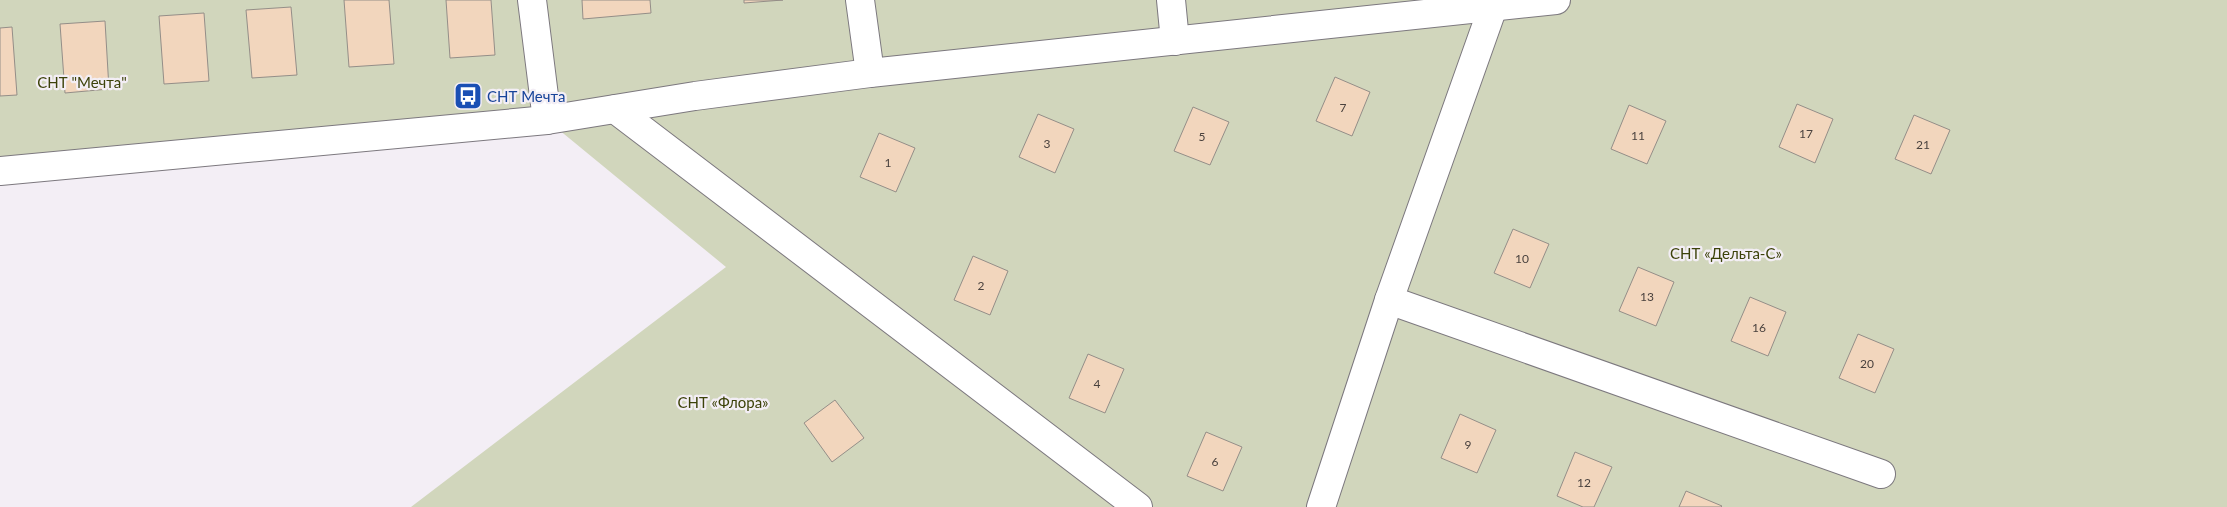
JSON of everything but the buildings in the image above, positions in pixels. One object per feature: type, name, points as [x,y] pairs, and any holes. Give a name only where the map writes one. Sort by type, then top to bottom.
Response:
[{"type":"street","points":[[532,0],[547,120]]},
{"type":"street","points":[[860,0],[870,73]]},
{"type":"street","points":[[1172,0],[1175,41]]},
{"type":"street","points":[[0,171],[547,120],[695,96],[870,73],[1175,41],[1493,4],[1556,0]]},
{"type":"street","points":[[1321,507],[1389,300],[1493,4]]},
{"type":"street","points":[[615,109],[1138,507]]},
{"type":"street","points":[[1389,300],[1881,474]]},
{"type":"green space","name":"СНТ «Дельта-С»","points":[[0,0],[2227,0],[2227,507],[411,507],[726,267],[547,120],[0,171]]},
{"type":"place","name":"СНТ Мечта","points":[[468,96]]},
{"type":"park label","name":"СНТ \"Мечта\"","points":[[82,82]]},
{"type":"park label","name":"СНТ «Флора»","points":[[723,402]]}]
